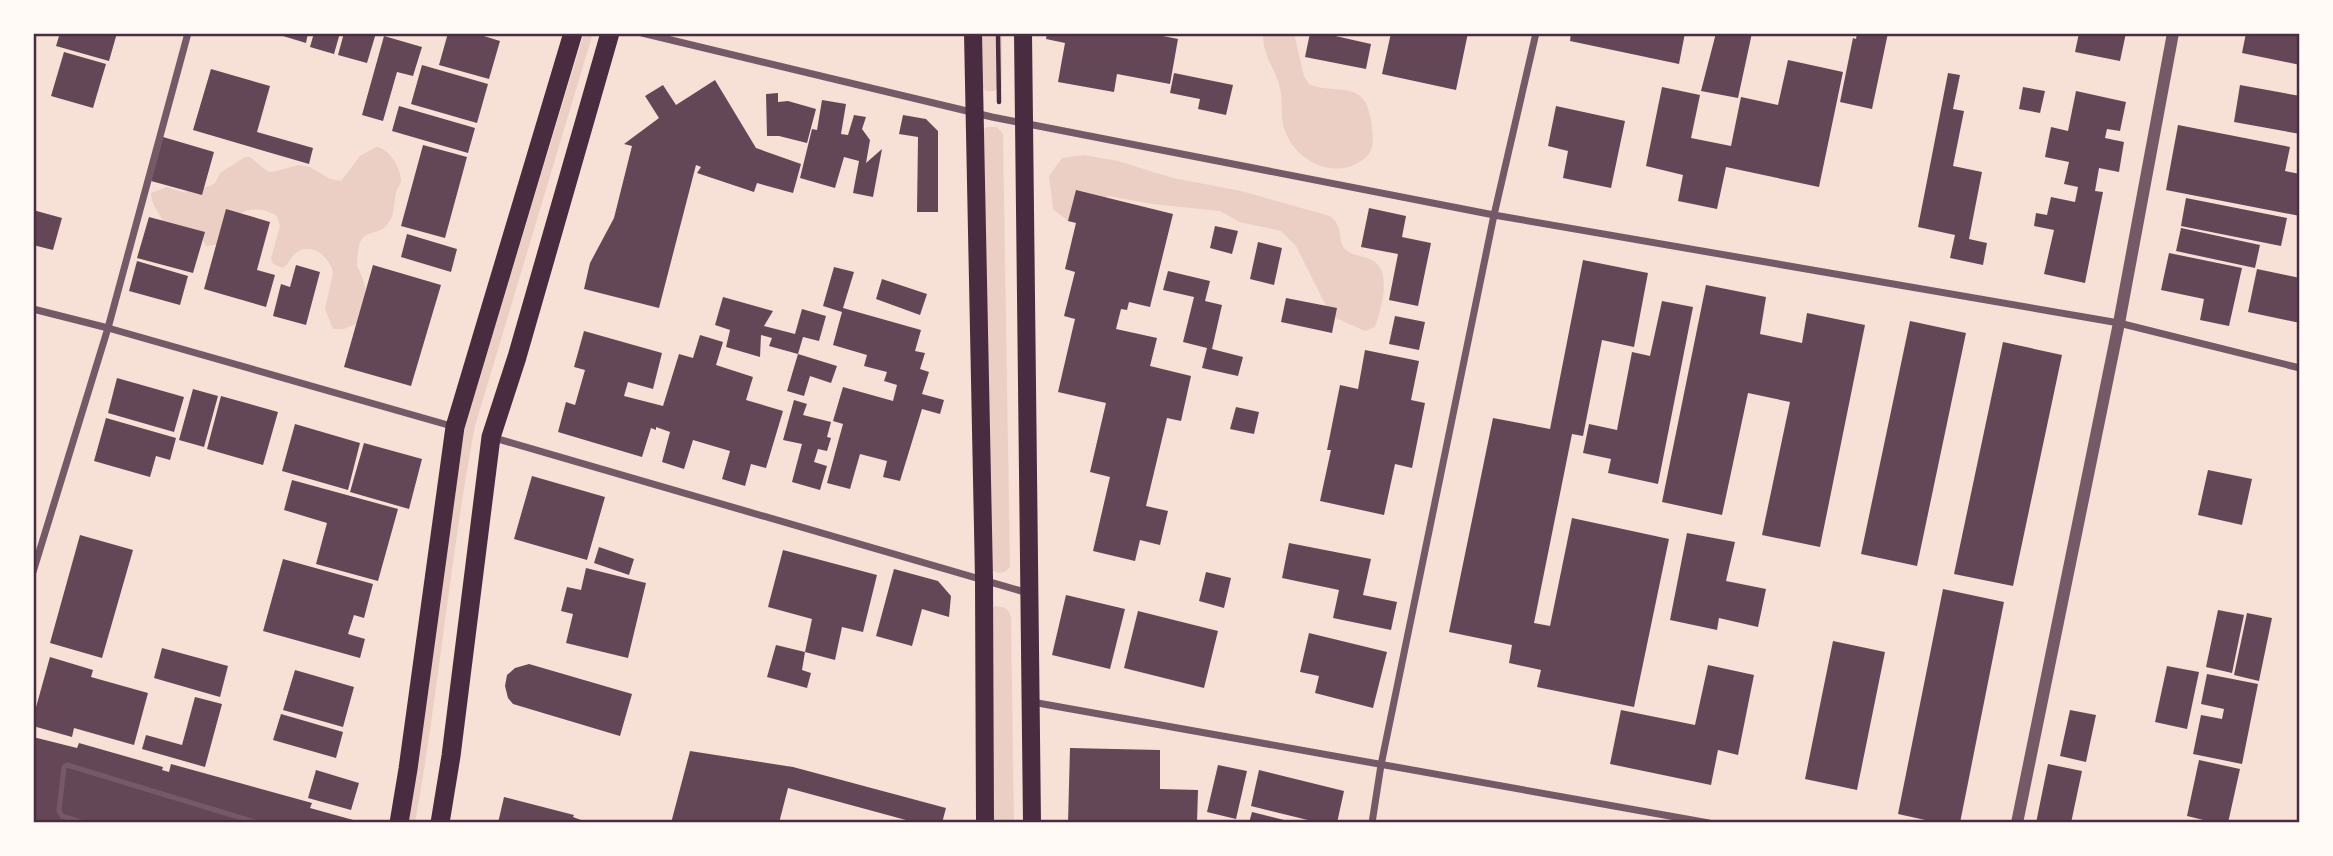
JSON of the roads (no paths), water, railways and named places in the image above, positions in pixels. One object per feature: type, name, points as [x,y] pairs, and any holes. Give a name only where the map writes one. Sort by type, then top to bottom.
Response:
[{"type":"highway","points":[[399,823],[455,427],[573,33]]},
{"type":"highway","points":[[440,823],[451,756],[491,437],[517,357],[610,33]]},
{"type":"main road","points":[[973,33],[984,578],[985,823]]},
{"type":"main road","points":[[1023,33],[1032,823]]},
{"type":"street","points":[[33,572],[108,328],[188,33]]},
{"type":"street","points":[[642,33],[974,113],[1494,215],[2119,323],[2300,368]]},
{"type":"street","points":[[1372,823],[1381,765],[1494,215],[1536,33]]},
{"type":"street","points":[[2017,823],[2119,323],[2173,33]]},
{"type":"street","points":[[33,309],[455,427]]},
{"type":"street","points":[[491,437],[984,578],[1030,594]]},
{"type":"street","points":[[1032,701],[1709,823]]},
{"type":"lane","points":[[84,823],[62,816],[59,811],[64,768],[67,765],[258,823]]}]
